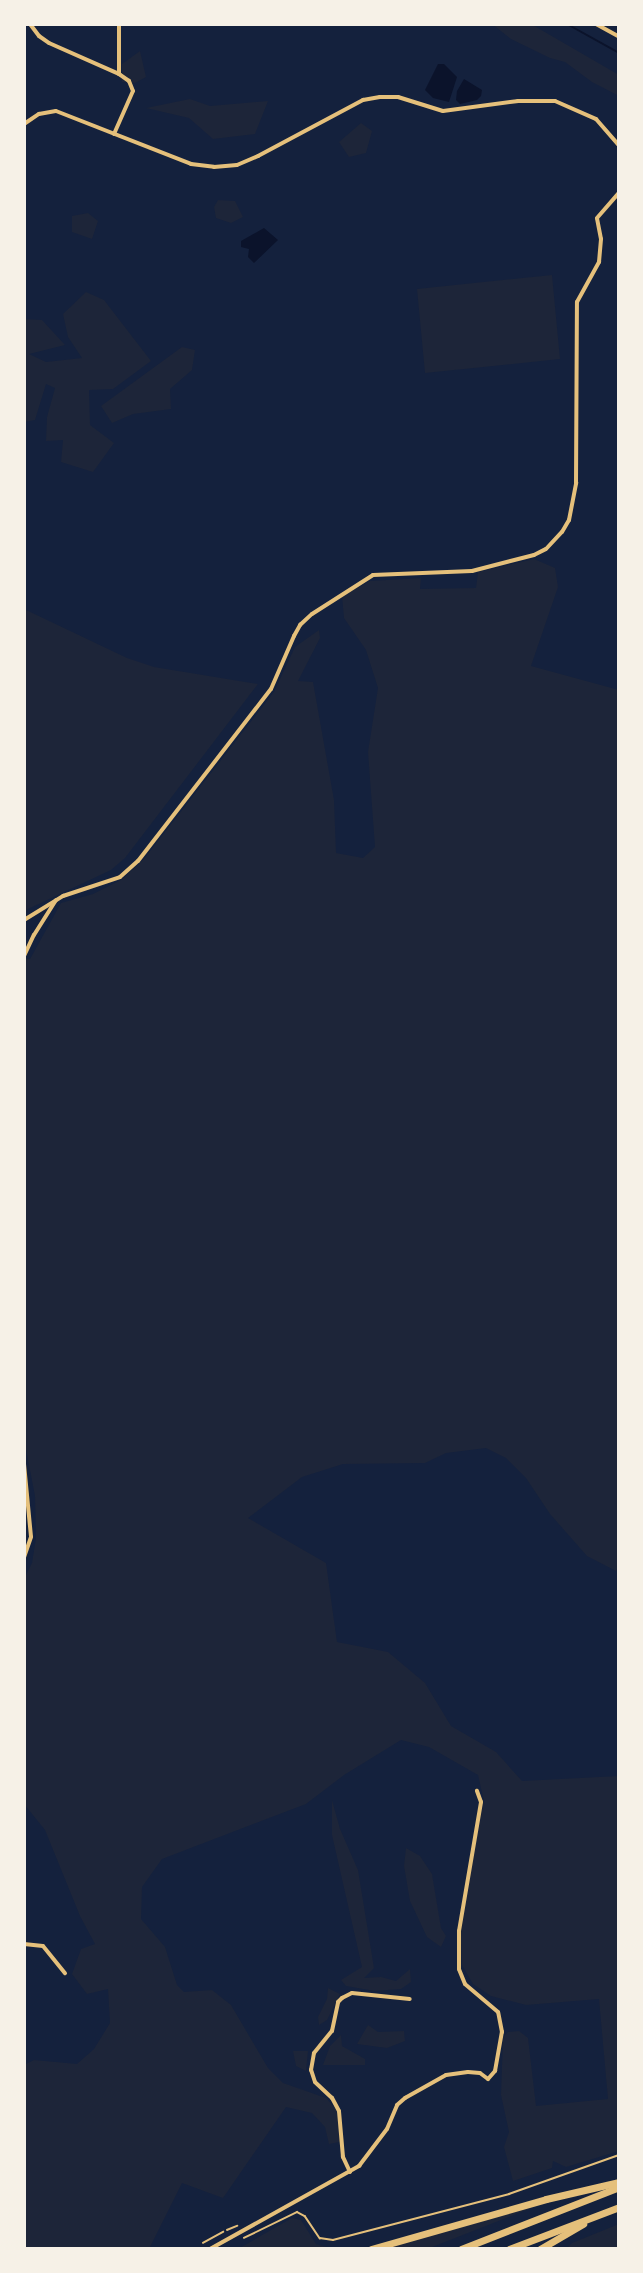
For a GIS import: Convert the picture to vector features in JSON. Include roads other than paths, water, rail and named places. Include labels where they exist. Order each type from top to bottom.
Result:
[{"type":"highway","points":[[371,2249],[546,2199],[619,2182]]},
{"type":"highway","points":[[461,2249],[619,2187]]},
{"type":"highway","points":[[509,2249],[619,2207]]},
{"type":"highway","points":[[540,2249],[600,2214]]},
{"type":"street","points":[[30,24],[39,36],[49,42],[119,74],[129,81],[134,91],[114,134]]},
{"type":"street","points":[[119,24],[119,74]]},
{"type":"street","points":[[596,24],[619,37]]},
{"type":"street","points":[[24,124],[39,114],[56,111],[191,164],[214,166],[237,165],[309,131],[363,100],[398,97],[443,111],[518,101],[555,101],[596,119],[619,145]]},
{"type":"street","points":[[24,920],[57,899],[114,880],[128,871],[271,689],[300,625],[312,615],[373,575],[472,571],[534,555],[546,549],[562,532],[569,520],[576,483],[577,302],[599,262],[601,239],[597,218],[619,193]]},
{"type":"street","points":[[24,956],[57,899]]},
{"type":"street","points":[[24,1464],[31,1537],[24,1557]]},
{"type":"street","points":[[210,2249],[350,2172],[364,2162],[378,2138],[387,2129],[395,2109],[405,2098],[446,2075],[480,2073],[488,2079],[495,2071],[500,2054],[502,2032],[498,2012],[465,1984],[459,1969],[459,1931],[481,1802],[477,1791]]},
{"type":"street","points":[[24,1944],[43,1946],[64,1973]]},
{"type":"street","points":[[350,2172],[343,2157],[339,2111],[332,2098],[315,2082],[311,2070],[314,2053],[332,2031],[338,2002],[342,1998],[352,1993],[410,1999]]},
{"type":"waterway","points":[[567,24],[619,53]]}]
